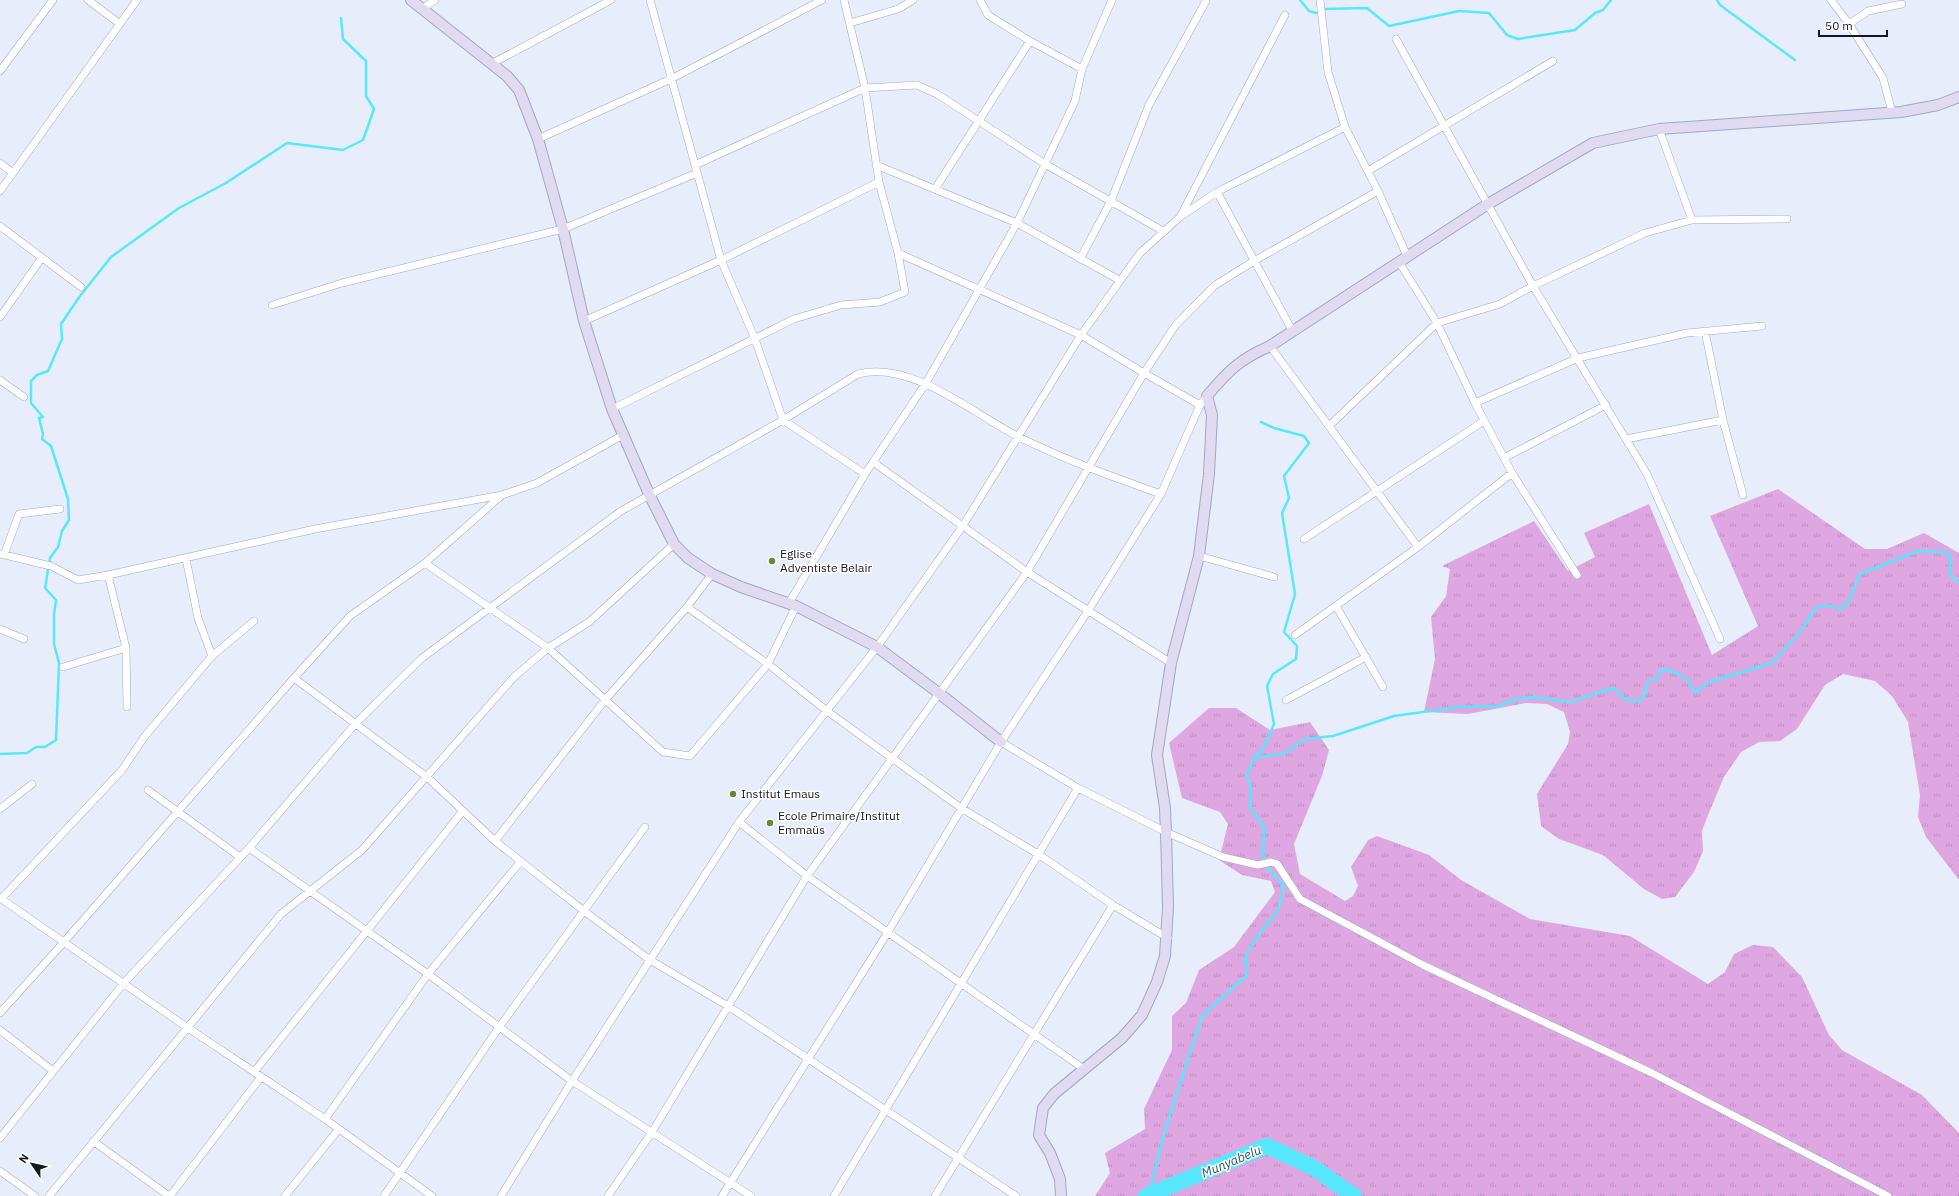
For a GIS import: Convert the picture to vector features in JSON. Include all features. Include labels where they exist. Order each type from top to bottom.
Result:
[{"type":"street","points":[[0,69],[53,0]]},
{"type":"street","points":[[88,0],[120,24]]},
{"type":"street","points":[[0,191],[137,0]]},
{"type":"street","points":[[411,0],[507,76],[519,90],[538,139],[563,229],[584,321],[612,409],[649,494],[674,544],[688,558],[712,574],[741,587],[793,605],[877,647],[1001,742],[1078,788],[1166,832],[1223,857],[1258,865],[1271,862],[1277,864],[1300,899],[1307,903],[1423,965],[1652,1073],[1888,1196]]},
{"type":"street","points":[[423,8],[435,0]]},
{"type":"street","points":[[491,64],[611,0]]},
{"type":"street","points":[[650,0],[673,78],[721,260],[755,339],[783,420],[865,474]]},
{"type":"street","points":[[538,139],[673,78],[822,0]]},
{"type":"street","points":[[612,409],[801,317],[841,305],[880,302],[905,292],[898,253],[879,182],[865,88],[844,0]]},
{"type":"street","points":[[850,23],[898,8],[913,0]]},
{"type":"street","points":[[980,0],[988,15],[1030,41],[1082,69]]},
{"type":"street","points":[[425,563],[548,648],[662,752],[690,756],[768,664],[793,605],[865,474],[926,383],[1018,223],[1075,101],[1082,69],[1112,0]]},
{"type":"street","points":[[1320,0],[1328,72],[1345,126],[1378,191],[1403,259],[1437,323],[1475,404],[1512,473],[1577,575]]},
{"type":"street","points":[[1831,0],[1849,24],[1883,78],[1892,112]]},
{"type":"street","points":[[1080,259],[1111,201],[1149,105],[1206,1]]},
{"type":"street","points":[[1849,24],[1868,11],[1902,4]]},
{"type":"street","points":[[1180,217],[1285,15]]},
{"type":"street","points":[[1396,39],[1533,286],[1647,474],[1720,639]]},
{"type":"street","points":[[935,189],[1030,41]]},
{"type":"street","points":[[1368,171],[1552,61]]},
{"type":"street","points":[[695,165],[865,88],[917,85],[937,94],[1045,164],[1163,231]]},
{"type":"street","points":[[722,1196],[806,1059],[888,932],[1001,742],[1088,611],[1161,494],[1200,405],[1227,373],[1249,355],[1270,346],[1294,332],[1488,204],[1593,142],[1659,129],[1892,112],[1938,105],[1959,97]]},
{"type":"street","points":[[501,1196],[572,1081],[739,822],[877,647],[962,527],[1081,335],[1119,280],[1140,253],[1180,217],[1217,192],[1345,126]]},
{"type":"street","points":[[1659,129],[1692,220]]},
{"type":"street","points":[[0,163],[13,173]]},
{"type":"street","points":[[876,165],[1018,223],[1119,280]]},
{"type":"street","points":[[272,305],[342,283],[563,229],[697,173]]},
{"type":"street","points":[[584,321],[721,260],[879,182]]},
{"type":"street","points":[[608,1196],[652,1132],[807,876],[1027,572],[1144,373],[1180,321],[1214,286],[1254,261],[1378,191]]},
{"type":"street","points":[[1217,192],[1294,332]]},
{"type":"street","points":[[1329,426],[1437,323],[1500,304],[1533,286],[1646,233],[1692,220],[1787,218]]},
{"type":"street","points":[[0,226],[81,287]]},
{"type":"street","points":[[898,253],[1081,335],[1200,405]]},
{"type":"street","points":[[0,317],[41,258]]},
{"type":"street","points":[[1475,404],[1578,358],[1687,333],[1762,326]]},
{"type":"street","points":[[1705,331],[1723,420],[1743,495]]},
{"type":"street","points":[[1270,346],[1418,547]]},
{"type":"street","points":[[0,1138],[123,984],[249,848],[356,723],[422,658],[489,607],[621,511],[783,420],[858,374],[868,371],[885,372],[926,383],[1017,436],[1089,468],[1161,494]]},
{"type":"street","points":[[0,380],[24,397]]},
{"type":"street","points":[[1061,1196],[1060,1179],[1050,1153],[1039,1135],[1043,1108],[1054,1094],[1122,1038],[1142,1015],[1163,963],[1168,938],[1165,808],[1157,755],[1171,663],[1199,556],[1208,474],[1212,415],[1207,396]]},
{"type":"street","points":[[1504,458],[1606,405]]},
{"type":"street","points":[[1626,439],[1723,420]]},
{"type":"street","points":[[1304,539],[1484,421]]},
{"type":"street","points":[[60,509],[19,514],[2,554],[48,566],[78,580],[108,575],[186,559],[315,529],[502,495],[537,483],[623,435]]},
{"type":"street","points":[[873,462],[1027,572],[1171,663]]},
{"type":"street","points":[[1295,635],[1418,547],[1512,473]]},
{"type":"street","points":[[0,1013],[350,616],[425,563],[502,495]]},
{"type":"street","points":[[48,1196],[281,914],[362,850],[514,677],[548,648],[588,622],[674,544]]},
{"type":"street","points":[[1199,556],[1274,577]]},
{"type":"street","points":[[186,559],[198,618],[212,656]]},
{"type":"street","points":[[494,841],[605,700],[687,607],[712,574]]},
{"type":"street","points":[[108,575],[126,648],[128,707]]},
{"type":"street","points":[[1336,606],[1383,687]]},
{"type":"street","points":[[687,607],[768,664],[892,759],[961,808],[1038,854],[1113,905],[1168,938]]},
{"type":"street","points":[[254,621],[212,656],[145,736],[122,770],[0,898],[123,984],[325,1120],[432,1196]]},
{"type":"street","points":[[0,628],[24,639]]},
{"type":"street","points":[[63,667],[126,648]]},
{"type":"street","points":[[1286,700],[1366,657]]},
{"type":"street","points":[[294,678],[427,777],[494,841],[650,960],[728,1006],[806,1059],[1016,1196]]},
{"type":"street","points":[[0,809],[32,784]]},
{"type":"street","points":[[834,1196],[1078,788]]},
{"type":"street","points":[[148,790],[240,857]]},
{"type":"street","points":[[254,1072],[462,812]]},
{"type":"street","points":[[739,822],[807,876],[1084,1069]]},
{"type":"street","points":[[384,1196],[500,1026],[645,827]]},
{"type":"street","points":[[249,848],[428,974],[500,1026],[572,1081],[751,1196]]},
{"type":"street","points":[[325,1120],[428,974],[521,861]]},
{"type":"street","points":[[935,1196],[1113,905]]},
{"type":"street","points":[[0,1030],[53,1071]]},
{"type":"street","points":[[93,1141],[170,1196],[261,1077]]},
{"type":"street","points":[[285,1196],[338,1130]]},
{"type":"street","points":[[0,1171],[35,1196]]},
{"type":"green space","points":[[1778,489],[1865,549],[1887,549],[1924,533],[1959,553],[1959,880],[1926,837],[1918,817],[1920,795],[1908,722],[1892,696],[1875,681],[1843,674],[1825,685],[1797,729],[1780,741],[1759,742],[1741,752],[1724,777],[1706,820],[1702,831],[1703,851],[1694,872],[1675,897],[1662,899],[1644,889],[1603,855],[1559,839],[1541,826],[1537,794],[1568,744],[1570,732],[1564,712],[1547,704],[1526,703],[1468,714],[1424,712],[1435,659],[1431,617],[1446,596],[1450,569],[1442,566],[1534,521],[1568,571],[1595,557],[1584,533],[1649,504],[1712,655],[1758,626],[1710,516]]},
{"type":"green space","points":[[1209,708],[1236,708],[1270,730],[1310,722],[1329,750],[1322,776],[1294,844],[1300,874],[1345,901],[1353,896],[1358,886],[1351,867],[1368,840],[1377,836],[1429,855],[1461,880],[1530,919],[1630,936],[1708,984],[1725,972],[1734,954],[1753,945],[1773,947],[1802,977],[1829,1035],[1842,1050],[1922,1095],[1959,1133],[1959,1196],[1095,1196],[1110,1173],[1105,1153],[1145,1129],[1144,1109],[1172,1050],[1172,1016],[1186,1003],[1199,970],[1234,947],[1275,892],[1271,881],[1242,875],[1219,860],[1228,824],[1220,812],[1182,798],[1169,743]]},
{"type":"waterway","points":[[1300,0],[1309,11],[1316,13]]},
{"type":"waterway","points":[[1324,9],[1367,8],[1389,26],[1459,11],[1489,13],[1507,35],[1518,39],[1575,30],[1595,13],[1603,10],[1611,0]]},
{"type":"waterway","points":[[1717,0],[1720,5],[1795,60]]},
{"type":"waterway","points":[[0,754],[27,753],[36,747],[45,747],[56,740],[59,663],[54,644],[54,614],[56,600],[45,588],[50,558],[58,547],[62,531],[69,520],[68,499],[51,446],[42,439],[43,434],[39,418],[43,417],[31,403],[31,381],[37,375],[48,371],[62,339],[61,324],[80,296],[111,257],[179,208],[226,183],[287,143],[343,150],[363,140],[374,109],[366,96],[366,61],[343,39],[341,18]]},
{"type":"waterway","points":[[1149,1193],[1165,1130],[1202,1016],[1247,975],[1245,957],[1254,941],[1278,910],[1284,886],[1266,866],[1263,854],[1264,827],[1250,808],[1250,783],[1246,776],[1254,758],[1264,747],[1274,724],[1267,686],[1273,674],[1296,659],[1297,646],[1284,632],[1295,594],[1282,513],[1289,498],[1284,476],[1309,443],[1304,436],[1274,428],[1261,422]]},
{"type":"waterway","points":[[1254,758],[1285,753],[1305,739],[1333,736],[1394,716],[1459,707],[1499,706],[1513,700],[1533,697],[1570,702],[1613,688],[1626,700],[1639,701],[1645,695],[1647,683],[1659,677],[1660,670],[1666,669],[1686,678],[1692,689],[1696,692],[1709,682],[1772,663],[1799,633],[1817,607],[1826,605],[1841,609],[1848,602],[1860,574],[1918,551],[1945,552],[1950,557],[1950,575],[1959,583]]},
{"type":"waterway","name":"Munyabelu","points":[[1146,1196],[1267,1146],[1314,1168],[1354,1196]]},
{"type":"place","name":"Eglise Adventiste Belair","points":[[772,561]]},
{"type":"place","name":"Institut Emaus","points":[[733,794]]},
{"type":"place","name":"Ecole Primaire/Institut Emmaüs","points":[[770,823]]}]
